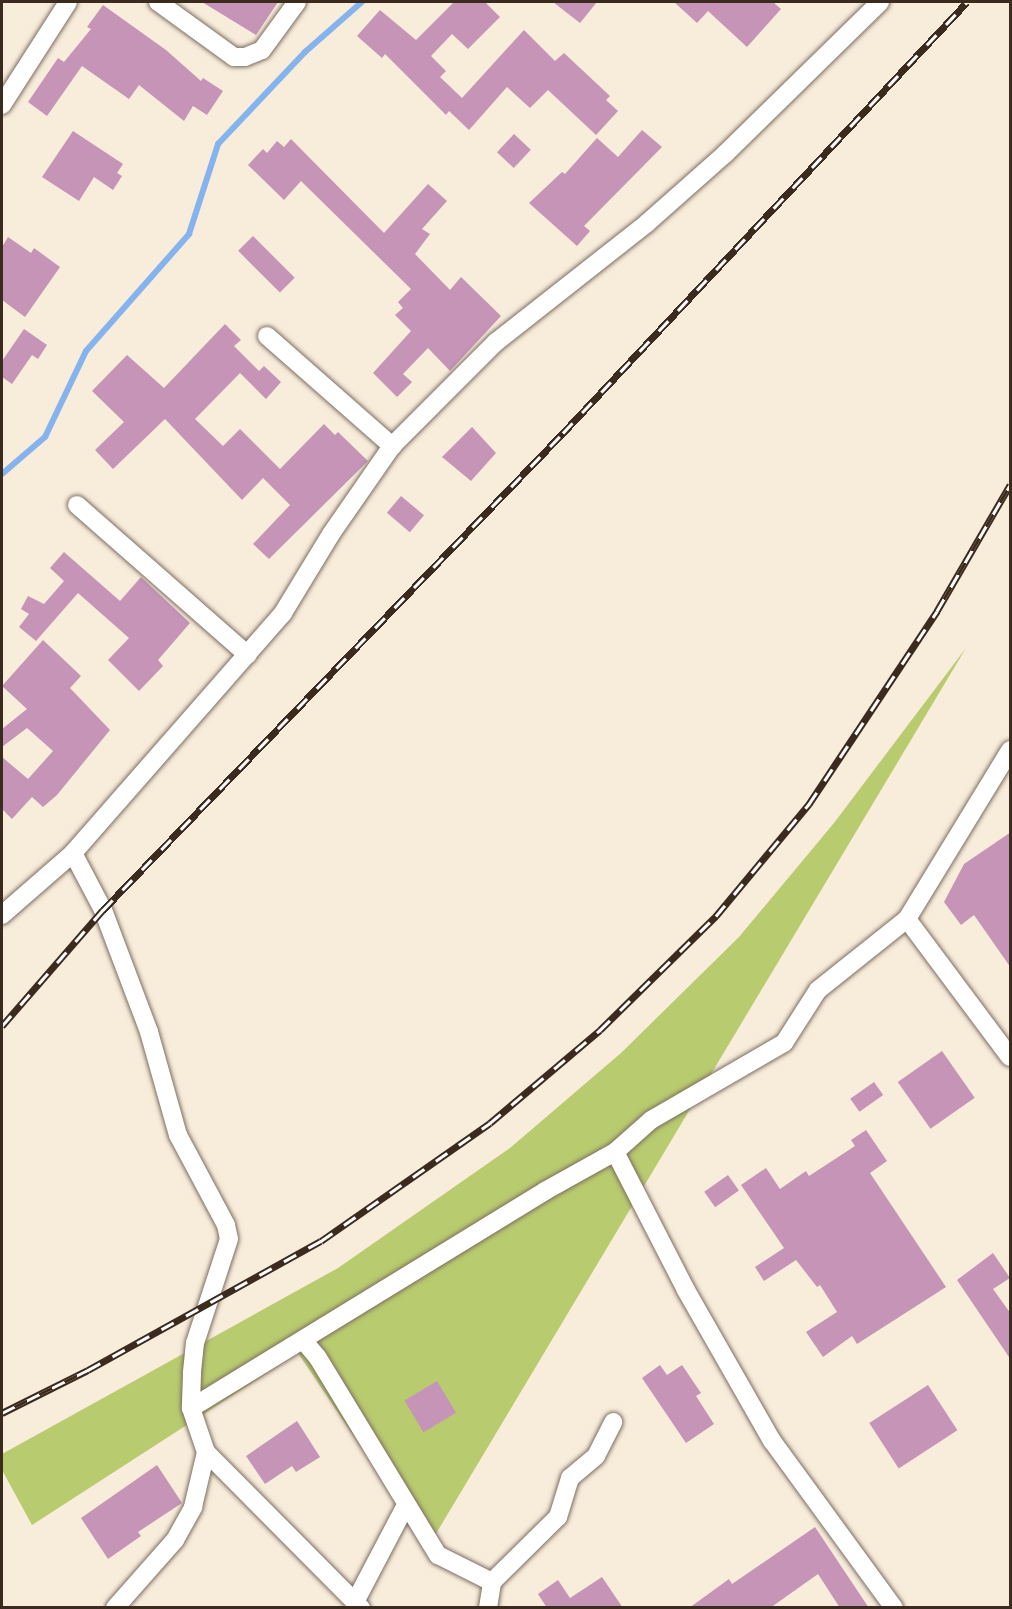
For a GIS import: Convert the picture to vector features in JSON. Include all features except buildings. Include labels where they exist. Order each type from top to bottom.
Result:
[{"type":"street","points":[[2,105],[68,2]]},
{"type":"street","points":[[158,2],[234,57],[245,57],[262,50],[297,2]]},
{"type":"street","points":[[2,915],[73,853],[283,614],[331,534],[392,446],[496,342],[647,222],[725,154],[880,2]]},
{"type":"street","points":[[267,336],[392,446]]},
{"type":"street","points":[[77,505],[248,655]]},
{"type":"street","points":[[191,1408],[544,1191],[615,1152],[651,1120],[784,1043],[818,990],[907,919],[1011,750]]},
{"type":"street","points":[[73,853],[103,910],[149,1032],[178,1135],[226,1225],[229,1239],[219,1278],[195,1343],[191,1408],[206,1452],[358,1605],[406,1505]]},
{"type":"street","points":[[907,919],[1011,1057]]},
{"type":"street","points":[[615,1152],[686,1290],[772,1441],[894,1608]]},
{"type":"street","points":[[303,1340],[349,1407],[438,1555],[492,1582]]},
{"type":"street","points":[[489,1607],[492,1582],[558,1516],[570,1478],[596,1456],[614,1422]]},
{"type":"street","points":[[115,1608],[175,1540],[193,1507],[206,1452]]},
{"type":"green space","points":[[966,648],[428,1547],[298,1353],[32,1525],[2,1470],[2,1454],[338,1268],[510,1148],[621,1053],[739,937],[834,823]]},
{"type":"waterway","points":[[2,474],[45,437],[86,351],[189,234],[218,144],[305,52],[362,2]]},
{"type":"railway","points":[[2,1026],[103,910],[563,433],[967,2]]},
{"type":"railway","points":[[2,1413],[88,1370],[321,1241],[490,1123],[600,1030],[716,916],[809,804],[937,611],[1010,485]]}]
